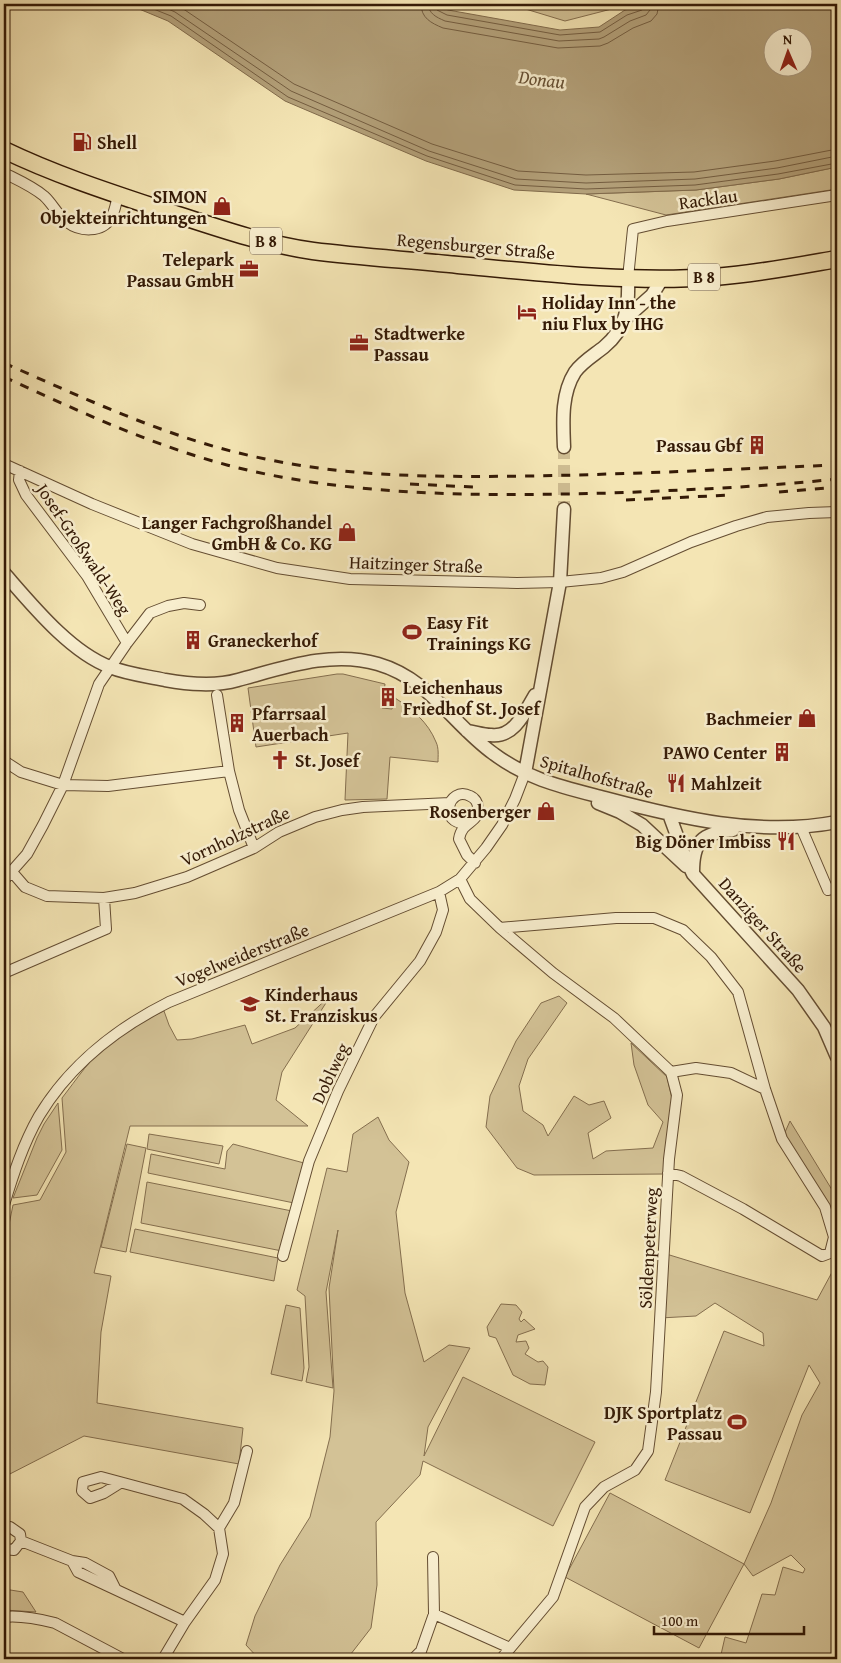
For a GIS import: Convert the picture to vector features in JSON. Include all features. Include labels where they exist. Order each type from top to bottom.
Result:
[{"type":"main road","name":"Regensburger Straße","points":[[4,150],[76,181],[118,196],[232,233],[312,251],[532,272],[628,278],[715,277],[837,259]]},
{"type":"street","points":[[4,173],[35,189],[46,198],[67,223],[79,229],[92,230],[105,226],[112,217],[118,196]]},
{"type":"street","name":"Racklau","points":[[628,278],[634,229],[837,195]]},
{"type":"street","points":[[625,319],[628,278]]},
{"type":"street","points":[[564,447],[563,416],[568,386],[576,371],[618,332],[625,319],[652,295],[662,278]]},
{"type":"street","name":"Haitzinger Straße","points":[[4,464],[92,504],[192,544],[277,568],[350,579],[560,582],[601,578],[623,572],[713,533],[768,518],[809,512],[837,512]]},
{"type":"street","name":"Josef-Großwald-Weg","points":[[20,471],[19,480],[26,495],[87,576],[127,644]]},
{"type":"street","points":[[525,773],[560,582],[564,509]]},
{"type":"street","name":"Spitalhofstraße","points":[[4,573],[56,629],[81,650],[111,668],[182,683],[215,684],[321,660],[359,660],[378,664],[398,672],[420,685],[434,696],[493,754],[525,773],[556,786],[670,814],[721,824],[761,828],[801,827],[837,822]]},
{"type":"street","name":"Josef-Großwald-Weg","points":[[111,668],[150,613],[168,606],[184,603],[200,605]]},
{"type":"street","points":[[4,880],[26,854],[63,785],[99,684],[111,668]]},
{"type":"street","points":[[468,731],[493,736],[513,728],[520,721],[539,689]]},
{"type":"street","points":[[217,695],[229,770],[239,810],[254,848]]},
{"type":"street","points":[[4,761],[20,772],[63,785],[108,786],[229,770]]},
{"type":"street","name":"Vogelweiderstraße","points":[[4,1205],[18,1162],[42,1112],[72,1072],[101,1045],[145,1014],[169,1002],[439,892],[460,879],[475,863],[502,826],[525,773]]},
{"type":"street","points":[[556,786],[620,812],[642,825],[693,873]]},
{"type":"street","name":"Vornholzstraße","points":[[12,872],[25,887],[47,896],[104,898],[187,878],[254,848],[279,832],[315,817],[364,807],[450,803],[454,797],[462,794],[474,798],[478,804],[479,810],[477,815],[462,828],[459,839],[467,855],[475,863]]},
{"type":"street","points":[[450,803],[448,810],[450,816],[461,824],[468,823]]},
{"type":"street","name":"Danziger Straße","points":[[670,814],[684,856],[693,873],[798,990],[824,1027],[837,1057]]},
{"type":"street","points":[[801,827],[828,890],[837,886]]},
{"type":"street","points":[[693,873],[693,855],[696,846],[702,839],[722,831],[761,828]]},
{"type":"street","points":[[460,879],[470,899],[500,928],[553,972],[614,1018],[671,1072],[696,1068],[731,1073],[765,1089]]},
{"type":"street","name":"Doblweg","points":[[283,1256],[309,1160],[338,1091],[374,1018],[420,961],[436,932],[443,910],[439,892]]},
{"type":"street","points":[[4,973],[106,929],[104,898]]},
{"type":"street","points":[[500,928],[626,918],[654,918],[683,930],[711,957],[738,992],[765,1089],[782,1139],[826,1207],[834,1237],[830,1254],[822,1256],[735,1205],[681,1176],[668,1173]]},
{"type":"street","name":"Söldenpeterweg","points":[[502,1659],[553,1597],[585,1507],[604,1487],[635,1470],[648,1451],[656,1392],[668,1173],[677,1095],[671,1072]]},
{"type":"street","points":[[218,1528],[234,1503],[247,1451]]},
{"type":"street","points":[[120,1483],[183,1499],[204,1514],[218,1528],[223,1554],[215,1580],[185,1622],[163,1659]]},
{"type":"street","points":[[4,1528],[10,1527],[20,1534],[22,1541]]},
{"type":"street","points":[[22,1541],[72,1561],[78,1572],[185,1622]]},
{"type":"street","points":[[4,1549],[14,1550],[22,1541]]},
{"type":"street","points":[[413,1659],[421,1650],[434,1614],[433,1556]]},
{"type":"street","points":[[434,1614],[510,1648]]},
{"type":"street","points":[[4,1617],[14,1616],[44,1620],[123,1659]]},
{"type":"shaded area","points":[[509,4],[631,4],[565,21]]},
{"type":"shaded area","points":[[837,167],[837,189],[666,215],[586,194],[696,190],[779,179]]},
{"type":"shaded area","points":[[337,674],[385,684],[382,708],[392,709],[395,698],[424,722],[437,744],[438,762],[390,757],[387,799],[345,800],[348,733],[256,747],[248,688]]},
{"type":"shaded area","points":[[331,995],[282,1072],[276,1100],[308,1126],[130,1126],[94,1273],[111,1276],[101,1332],[97,1403],[243,1428],[239,1464],[84,1436],[4,1477],[4,1249],[13,1205],[40,1200],[66,1152],[62,1098],[91,1061],[110,1042],[136,1025],[164,1011],[177,1040],[192,1039],[245,1025],[252,1044],[295,1028]]},
{"type":"shaded area","points":[[559,996],[567,1003],[528,1059],[519,1086],[523,1111],[543,1125],[548,1136],[574,1096],[589,1105],[604,1101],[611,1118],[588,1133],[593,1159],[606,1151],[653,1148],[663,1122],[648,1105],[634,1065],[631,1043],[667,1077],[672,1099],[665,1174],[534,1175],[517,1168],[486,1127],[490,1096],[516,1041],[541,1003]]},
{"type":"shaded area","points":[[58,1103],[62,1150],[37,1195],[13,1198],[37,1138]]},
{"type":"shaded area","points":[[378,1117],[389,1140],[409,1162],[396,1212],[405,1293],[424,1362],[449,1345],[470,1348],[428,1427],[424,1456],[463,1377],[595,1442],[553,1526],[423,1461],[420,1475],[376,1522],[377,1585],[371,1628],[347,1659],[259,1659],[246,1645],[255,1616],[280,1565],[310,1517],[330,1437],[334,1391],[329,1288],[338,1230],[326,1292],[333,1388],[306,1382],[309,1367],[305,1296],[297,1290],[327,1168],[347,1172],[353,1134]]},
{"type":"shaded area","points":[[790,1121],[837,1198],[837,1261],[834,1237],[825,1207],[782,1139]]},
{"type":"shaded area","points":[[149,1134],[223,1146],[219,1164],[147,1149]]},
{"type":"shaded area","points":[[127,1144],[146,1148],[126,1252],[101,1247]]},
{"type":"shaded area","points":[[233,1144],[304,1163],[294,1203],[148,1173],[151,1154],[225,1169],[227,1151]]},
{"type":"shaded area","points":[[147,1182],[292,1211],[282,1251],[141,1223]]},
{"type":"shaded area","points":[[135,1229],[278,1258],[274,1281],[130,1252]]},
{"type":"shaded area","points":[[663,1253],[817,1300],[837,1263],[837,1659],[720,1659],[725,1637],[746,1643],[762,1594],[775,1595],[783,1567],[803,1573],[805,1569],[791,1555],[753,1576],[744,1564],[771,1503],[802,1415],[820,1383],[809,1365],[750,1513],[665,1480],[724,1331],[764,1346],[763,1333],[715,1303],[696,1316],[660,1318]]},
{"type":"shaded area","points":[[501,1304],[516,1305],[522,1312],[519,1319],[521,1322],[524,1319],[535,1329],[518,1335],[516,1342],[526,1341],[529,1348],[525,1354],[538,1362],[543,1361],[548,1367],[545,1385],[530,1384],[513,1375],[496,1338],[489,1336],[487,1327]]},
{"type":"shaded area","points":[[286,1305],[300,1308],[304,1368],[302,1381],[271,1374]]},
{"type":"shaded area","points":[[610,1493],[744,1564],[699,1648],[565,1577]]},
{"type":"shaded area","points":[[4,1589],[23,1592],[36,1612],[4,1610]]},
{"type":"water","name":"Donau","points":[[127,4],[435,4],[448,10],[560,30],[599,27],[625,10],[647,4],[837,4],[837,167],[779,179],[696,190],[586,194],[514,190],[426,161],[285,101],[168,21]]},
{"type":"tunnel","points":[[564,447],[564,509]]},
{"type":"railway","points":[[4,363],[128,416],[191,439],[256,457],[326,469],[394,475],[533,476],[837,465]]},
{"type":"railway","points":[[4,377],[127,431],[191,454],[256,472],[344,486],[433,493],[567,494],[724,488],[837,479]]},
{"type":"railway","points":[[410,484],[473,487]]},
{"type":"railway","points":[[779,492],[837,487]]},
{"type":"railway","points":[[626,500],[731,495]]},
{"type":"place","name":"Shell","points":[[82,142]]},
{"type":"place","name":"SIMON Objekteinrichtungen","points":[[222,206]]},
{"type":"place","name":"Telepark Passau GmbH","points":[[249,269]]},
{"type":"place","name":"Holiday Inn - the niu Flux by IHG","points":[[527,312]]},
{"type":"place","name":"Stadtwerke Passau","points":[[359,343]]},
{"type":"place","name":"Passau Gbf","points":[[757,445]]},
{"type":"place","name":"Langer Fachgroßhandel GmbH & Co. KG","points":[[347,532]]},
{"type":"place","name":"Easy Fit Trainings KG","points":[[412,632]]},
{"type":"place","name":"Graneckerhof","points":[[193,640]]},
{"type":"place","name":"Leichenhaus Friedhof St. Josef","points":[[388,697]]},
{"type":"place","name":"Bachmeier","points":[[807,718]]},
{"type":"place","name":"Pfarrsaal Auerbach","points":[[237,723]]},
{"type":"place","name":"PAWO Center","points":[[782,752]]},
{"type":"place","name":"St. Josef","points":[[280,760]]},
{"type":"place","name":"Mahlzeit","points":[[676,783]]},
{"type":"place","name":"Rosenberger","points":[[546,811]]},
{"type":"place","name":"Big Döner Imbiss","points":[[786,841]]},
{"type":"place","name":"Kinderhaus St. Franziskus","points":[[250,1004]]},
{"type":"place","name":"DJK Sportplatz Passau","points":[[737,1422]]}]
